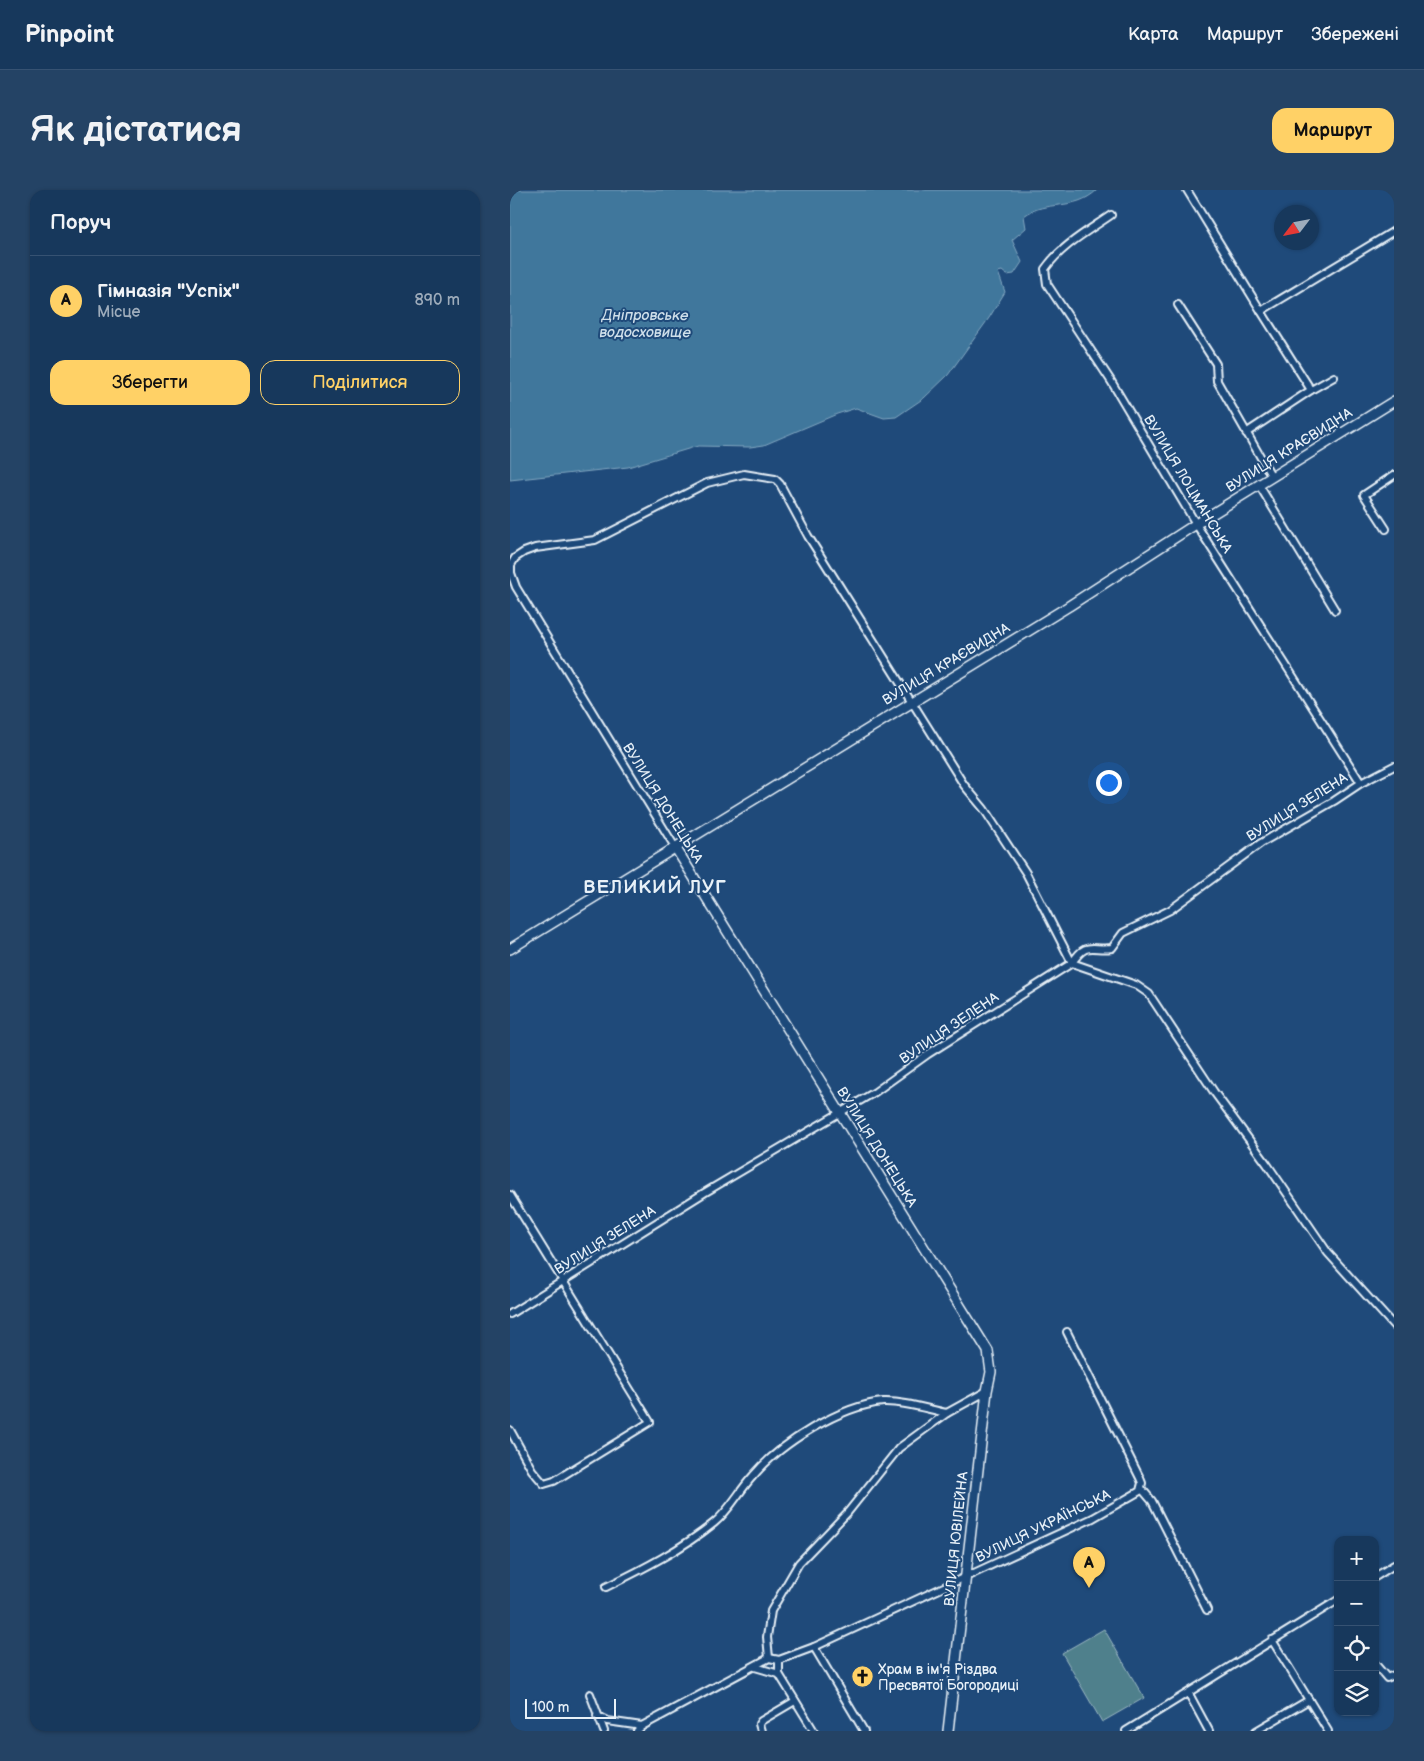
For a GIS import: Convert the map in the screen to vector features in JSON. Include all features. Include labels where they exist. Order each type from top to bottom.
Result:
[{"type":"street","points":[[1188,190],[1310,390]]},
{"type":"street","name":"ВУЛИЦЯ ЛОЦМАНСЬКА","points":[[1111,215],[1056,256],[1045,269],[1047,284],[1111,381],[1196,524],[1361,783]]},
{"type":"street","points":[[1261,311],[1394,231]]},
{"type":"street","points":[[1178,305],[1216,364],[1216,381],[1272,477]]},
{"type":"street","points":[[1246,433],[1310,390],[1334,377]]},
{"type":"street","name":"ВУЛИЦЯ КРАЄВИДНА","points":[[510,949],[1068,606],[1394,401]]},
{"type":"street","name":"ВУЛИЦЯ ДОНЕЦЬКА","points":[[913,700],[808,536],[780,484],[769,476],[744,474],[707,483],[595,540],[535,548],[515,558],[511,565],[511,573],[516,587],[988,1351]]},
{"type":"street","points":[[1386,529],[1364,495],[1394,475]]},
{"type":"street","points":[[1259,485],[1335,610]]},
{"type":"street","points":[[913,700],[968,792],[984,809],[1026,873],[1072,963],[1136,985],[1150,994],[1214,1092],[1328,1252],[1394,1326]]},
{"type":"street","name":"ВУЛИЦЯ ЗЕЛЕНА","points":[[510,1314],[839,1112],[875,1092],[928,1054],[1072,963],[1078,954],[1089,947],[1112,948],[1123,933],[1170,910],[1261,843],[1334,801],[1361,783],[1394,766]]},
{"type":"street","points":[[510,1196],[650,1422],[554,1481],[544,1484],[532,1470],[510,1430]]},
{"type":"street","points":[[1067,1332],[1140,1478],[1141,1488],[1152,1501],[1206,1610]]},
{"type":"street","name":"ВУЛИЦЯ ЮВІЛЕЙНА","points":[[948,1731],[987,1391],[991,1372],[988,1351]]},
{"type":"street","points":[[770,1658],[767,1637],[771,1611],[799,1563],[848,1512],[899,1448],[947,1412],[987,1391]]},
{"type":"street","points":[[606,1586],[666,1555],[714,1523],[725,1512],[752,1476],[771,1457],[812,1430],[851,1408],[888,1402],[947,1412]]},
{"type":"street","name":"ВУЛИЦЯ УКРАЇНСЬКА","points":[[779,1660],[814,1647],[1093,1518],[1138,1492],[1141,1488]]},
{"type":"street","points":[[1379,1574],[1394,1565]]},
{"type":"street","points":[[1126,1731],[1334,1604]]},
{"type":"street","points":[[1272,1640],[1328,1731]]},
{"type":"street","points":[[814,1647],[864,1731]]},
{"type":"street","points":[[597,1716],[639,1728],[770,1658],[779,1660],[779,1674],[814,1731]]},
{"type":"street","points":[[756,1667],[779,1674]]},
{"type":"street","points":[[1379,1670],[1384,1677],[1387,1678],[1394,1675]]},
{"type":"street","points":[[590,1694],[604,1731],[616,1722]]},
{"type":"street","points":[[1189,1694],[1208,1731]]},
{"type":"street","points":[[1256,1731],[1309,1700]]},
{"type":"street","points":[[761,1731],[759,1724],[761,1721],[795,1701]]},
{"type":"green space","points":[[1104,1629],[1144,1698],[1102,1722],[1062,1653]]},
{"type":"water","name":"Дніпровське водосховище","points":[[510,190],[1097,190],[1079,201],[1041,208],[1024,216],[1026,228],[1012,240],[1022,262],[1014,274],[1007,275],[1002,271],[998,272],[1005,292],[989,318],[948,375],[924,398],[896,417],[884,418],[856,408],[837,414],[764,445],[750,447],[698,446],[628,467],[510,480]]},
{"type":"place","name":"Гімназія \"Успіх\"","points":[[1089,1588]]},
{"type":"place","name":"Храм в ім'я Різдва Пресвятої Богородиці","points":[[862,1677]]},
{"type":"district","name":"ВЕЛИКИЙ ЛУГ","points":[[655,887]]}]
